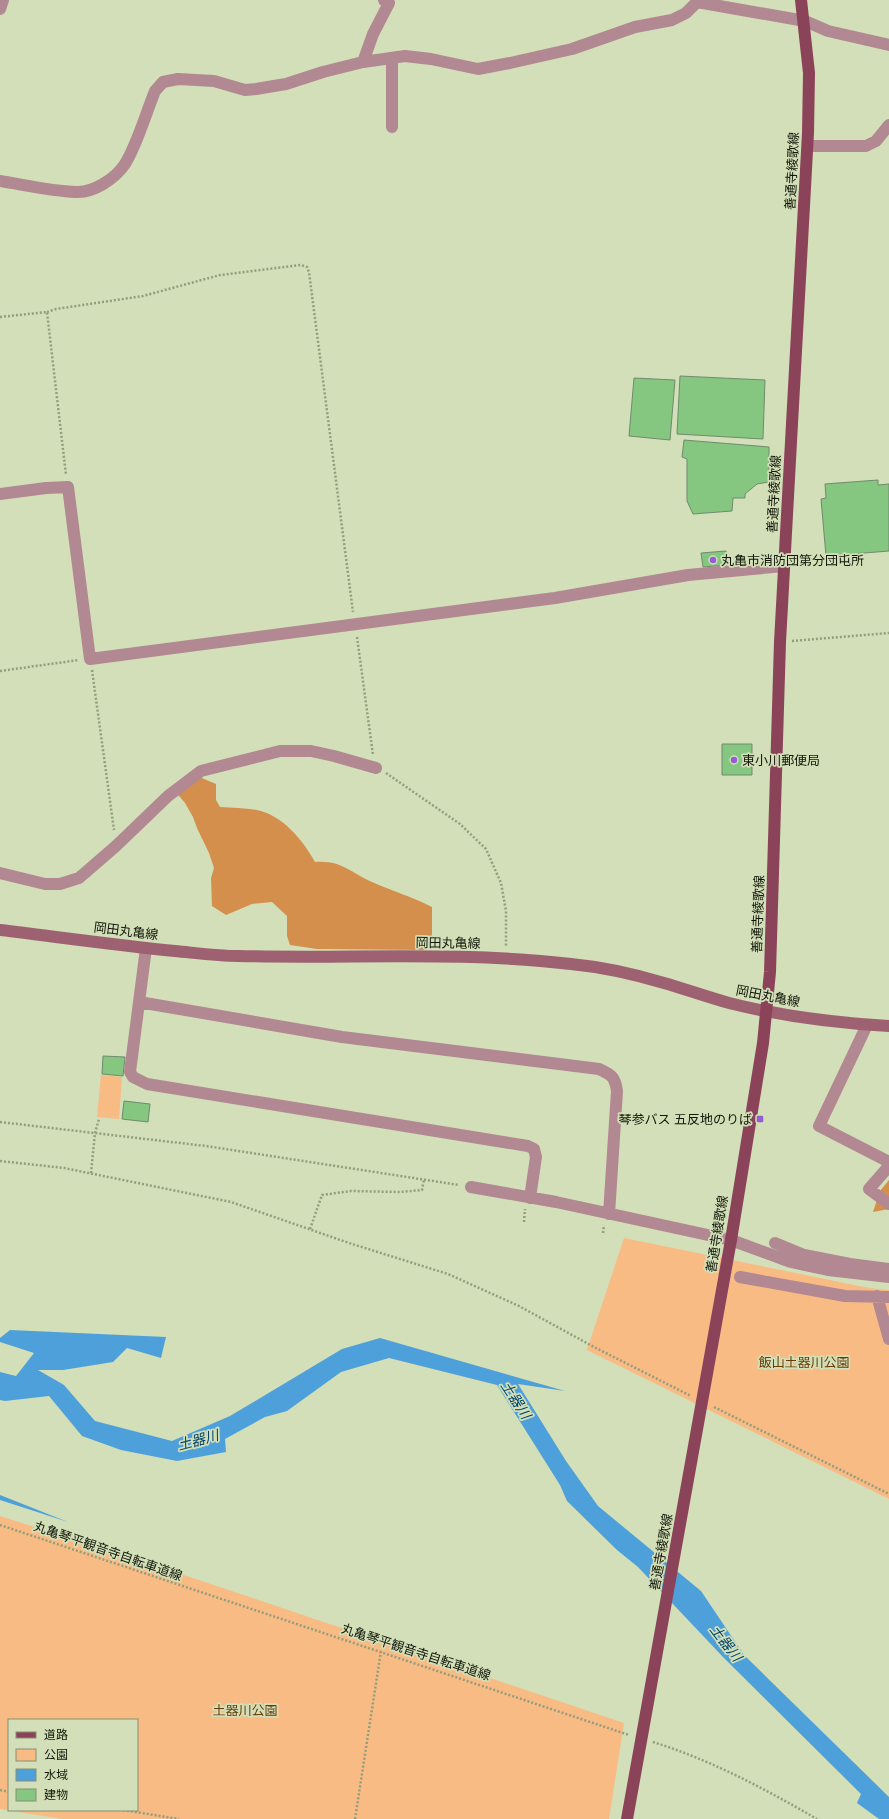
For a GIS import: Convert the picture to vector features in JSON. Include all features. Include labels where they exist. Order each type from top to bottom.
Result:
[{"type":"main road","name":"善通寺綾歌線","points":[[627,1819],[731,1240],[762,1043],[770,972],[780,642],[808,146],[809,73],[805,21],[801,0]]},
{"type":"main road","name":"岡田丸亀線","points":[[0,930],[146,948],[234,956],[312,958],[424,956],[504,959],[571,964],[610,970],[661,982],[727,1002],[765,1011],[867,1025],[889,1026]]},
{"type":"street","points":[[0,9],[3,0]]},
{"type":"street","points":[[363,62],[373,34],[388,1]]},
{"type":"street","points":[[0,181],[77,192],[92,189],[104,183],[116,174],[125,164],[155,91],[162,82],[178,79],[214,81],[245,90],[256,89],[286,84],[323,72],[363,62],[405,56],[431,59],[478,69],[572,49],[635,27],[672,20],[686,13],[697,2],[805,21],[828,31],[889,46]]},
{"type":"street","points":[[392,58],[392,127]]},
{"type":"street","points":[[808,146],[866,146],[876,141],[889,126]]},
{"type":"street","points":[[0,494],[46,488],[68,487],[90,659],[554,598],[681,576],[784,566]]},
{"type":"street","points":[[0,873],[45,884],[60,884],[79,878],[116,846],[168,796],[202,771],[280,751],[311,751],[376,768]]},
{"type":"street","points":[[146,948],[130,1072],[133,1077],[147,1084],[528,1146],[534,1149],[536,1157],[530,1198]]},
{"type":"street","points":[[140,1002],[342,1036],[599,1069],[609,1073],[615,1080],[617,1091],[609,1214]]},
{"type":"street","points":[[867,1025],[819,1126],[889,1162]]},
{"type":"street","points":[[889,1166],[869,1189],[889,1204]]},
{"type":"street","points":[[471,1187],[731,1240],[791,1262],[828,1270],[889,1277]]},
{"type":"street","points":[[775,1243],[804,1255],[850,1264],[889,1269]]},
{"type":"street","points":[[740,1277],[845,1296],[883,1296],[889,1338]]},
{"type":"path","points":[[0,317],[47,312],[56,309],[143,296],[220,275],[301,266],[307,267],[309,272],[351,602],[356,624],[376,768],[390,775],[460,824],[486,849],[501,883],[506,911],[504,959]]},
{"type":"path","points":[[47,312],[68,487]]},
{"type":"path","points":[[780,642],[889,633]]},
{"type":"path","points":[[0,671],[90,659],[116,846]]},
{"type":"path","points":[[91,1173],[95,1133],[100,1119]]},
{"type":"path","points":[[0,1122],[206,1146],[471,1187]]},
{"type":"path","points":[[0,1161],[64,1168],[231,1202],[448,1274],[519,1306],[594,1347],[692,1397]]},
{"type":"path","points":[[310,1229],[322,1195],[351,1191],[400,1192],[422,1190],[424,1180]]},
{"type":"path","points":[[713,1406],[889,1494]]},
{"type":"path","name":"丸亀琴平観音寺自転車道線","points":[[0,1525],[637,1737]]},
{"type":"path","points":[[355,1819],[381,1651]]},
{"type":"path","points":[[652,1742],[675,1749],[759,1787],[817,1819]]},
{"type":"path","points":[[129,1811],[179,1819]]},
{"type":"green space","points":[[101,1075],[122,1077],[119,1119],[97,1117]]},
{"type":"green space","name":"飯山土器川公園","points":[[624,1238],[869,1288],[889,1290],[889,1499],[587,1350]]},
{"type":"green space","name":"土器川公園","points":[[0,1516],[151,1564],[624,1723],[609,1819],[62,1819],[12,1811],[138,1811],[138,1719],[8,1719],[8,1810],[0,1809]]},
{"type":"shaded area","points":[[197,776],[216,784],[216,800],[220,807],[257,810],[275,817],[298,837],[315,862],[339,865],[372,882],[432,907],[432,938],[426,950],[317,949],[290,945],[287,936],[287,916],[272,902],[252,904],[226,915],[212,906],[211,878],[214,868],[193,817],[185,803],[175,791]]},
{"type":"shaded area","points":[[889,1180],[889,1209],[873,1212],[880,1191]]},
{"type":"water","name":"土器川","points":[[10,1330],[166,1337],[161,1358],[127,1348],[113,1362],[63,1370],[38,1370],[64,1385],[95,1421],[172,1441],[230,1416],[342,1349],[380,1338],[565,1391],[518,1384],[566,1461],[598,1506],[701,1591],[744,1655],[889,1797],[889,1819],[879,1819],[857,1803],[861,1794],[723,1657],[638,1567],[617,1550],[567,1501],[560,1485],[497,1385],[389,1358],[341,1372],[287,1411],[265,1417],[225,1439],[226,1452],[177,1461],[121,1450],[82,1436],[49,1396],[5,1401],[0,1400],[0,1372],[16,1376],[34,1353],[0,1342],[0,1338]]},
{"type":"water","points":[[0,1495],[68,1522],[0,1500]]},
{"type":"building","points":[[680,376],[765,380],[763,439],[677,434]]},
{"type":"building","points":[[634,378],[675,380],[670,440],[629,436]]},
{"type":"building","points":[[684,440],[769,447],[769,482],[757,484],[745,494],[745,498],[733,498],[732,511],[693,514],[687,501],[687,459],[682,457]]},
{"type":"building","points":[[878,480],[878,485],[889,484],[889,551],[826,556],[821,499],[826,498],[825,484]]},
{"type":"building","points":[[726,551],[727,565],[703,567],[701,553]]},
{"type":"building","points":[[722,744],[752,744],[752,775],[722,775]]},
{"type":"building","points":[[103,1056],[125,1057],[123,1076],[102,1074]]},
{"type":"building","points":[[124,1101],[150,1104],[148,1122],[122,1119]]},
{"type":"place","name":"丸亀市消防団第分団屯所","points":[[713,560]]},
{"type":"place","name":"東小川郵便局","points":[[734,760]]},
{"type":"place","name":"琴参バス 五反地のりば","points":[[760,1119]]}]
